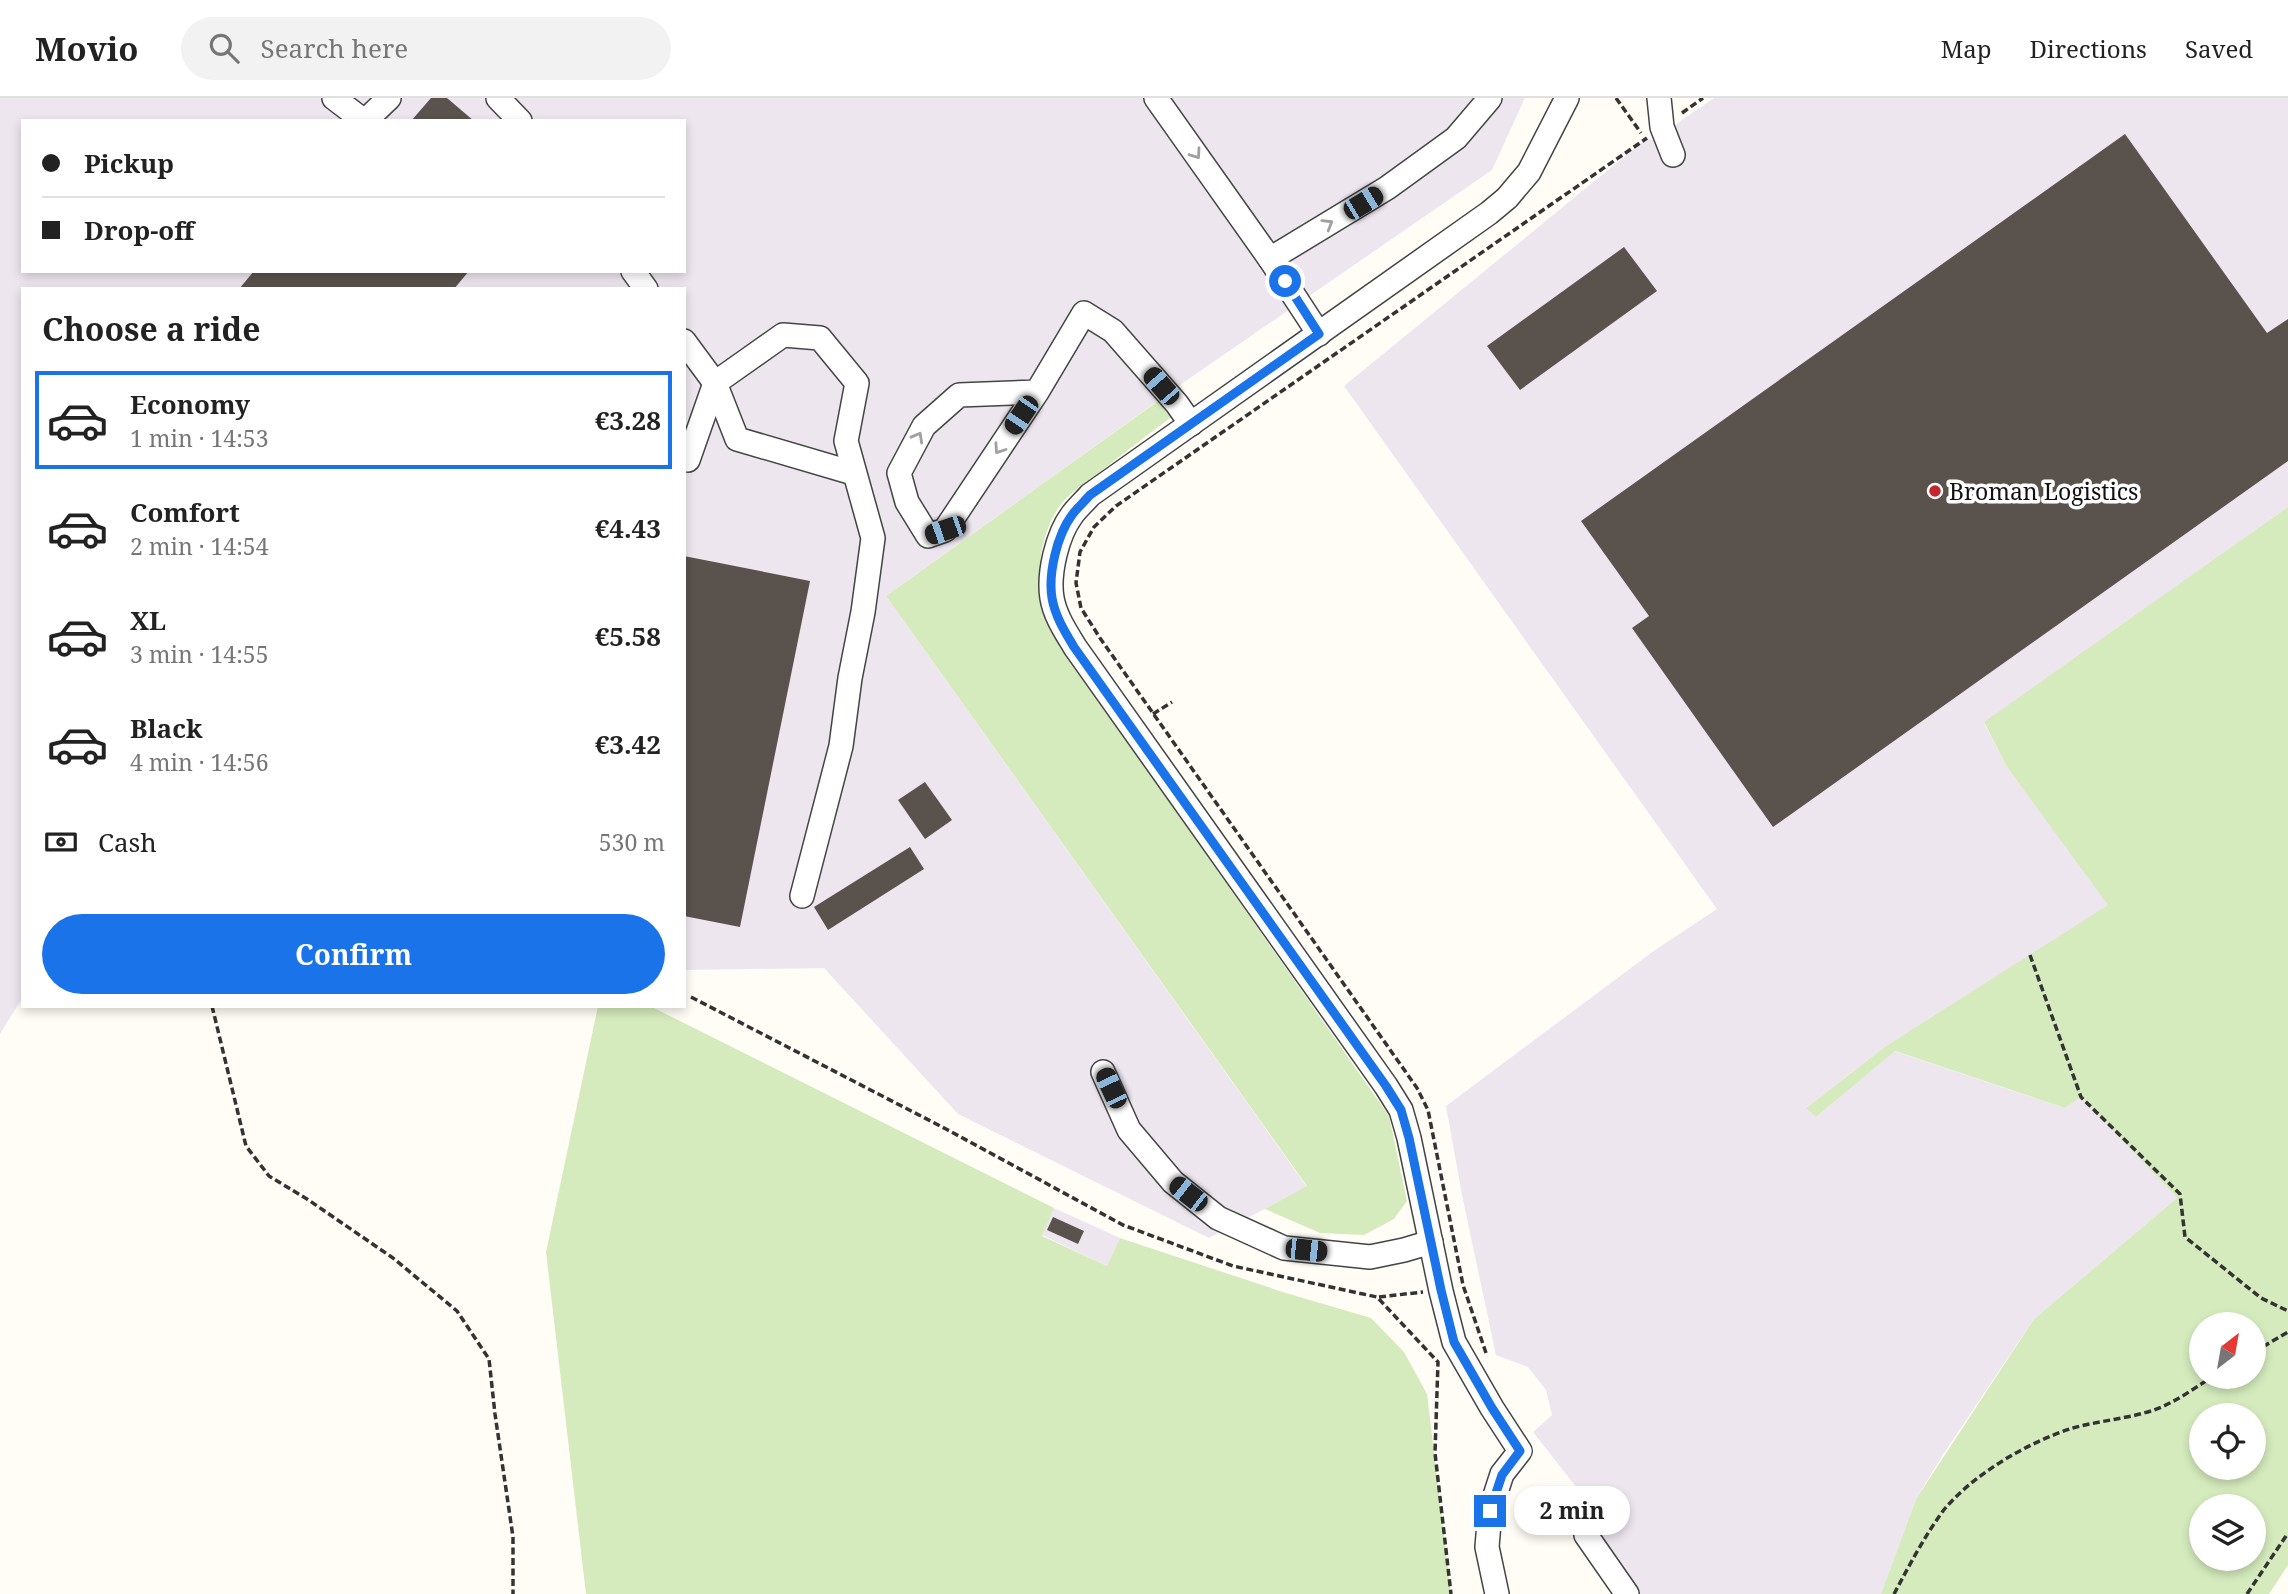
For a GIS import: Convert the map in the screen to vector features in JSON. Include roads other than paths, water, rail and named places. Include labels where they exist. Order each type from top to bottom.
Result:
[{"type":"street","points":[[334,98],[362,119]]},
{"type":"street","points":[[367,119],[389,98]]},
{"type":"street","points":[[498,98],[518,119]]},
{"type":"street","points":[[1156,98],[1270,259],[1319,334]]},
{"type":"street","points":[[1270,259],[1387,188],[1436,153],[1456,138],[1490,98]]},
{"type":"street","points":[[1497,1594],[1487,1547],[1490,1511],[1502,1475],[1520,1451],[1454,1342],[1401,1110],[1074,647],[1060,622],[1052,598],[1051,569],[1070,517],[1099,489],[1507,198],[1534,164],[1567,98]]},
{"type":"street","points":[[1659,98],[1662,127],[1674,155]]},
{"type":"street","points":[[1037,392],[959,395],[924,426],[899,472],[907,502],[928,536],[945,530],[1037,392],[1084,313],[1113,331],[1192,424]]},
{"type":"street","points":[[686,459],[715,383],[783,335],[820,338],[857,383],[846,441],[873,538],[863,612],[849,678],[841,746],[802,896]]},
{"type":"street","points":[[686,344],[715,383],[737,439],[853,472]]},
{"type":"street","points":[[1103,1072],[1129,1130],[1173,1182],[1219,1218],[1284,1248],[1370,1257],[1431,1242]]},
{"type":"street","points":[[1586,1535],[1627,1594]]},
{"type":"place","name":"Broman Logistics","points":[[1935,491]]}]
